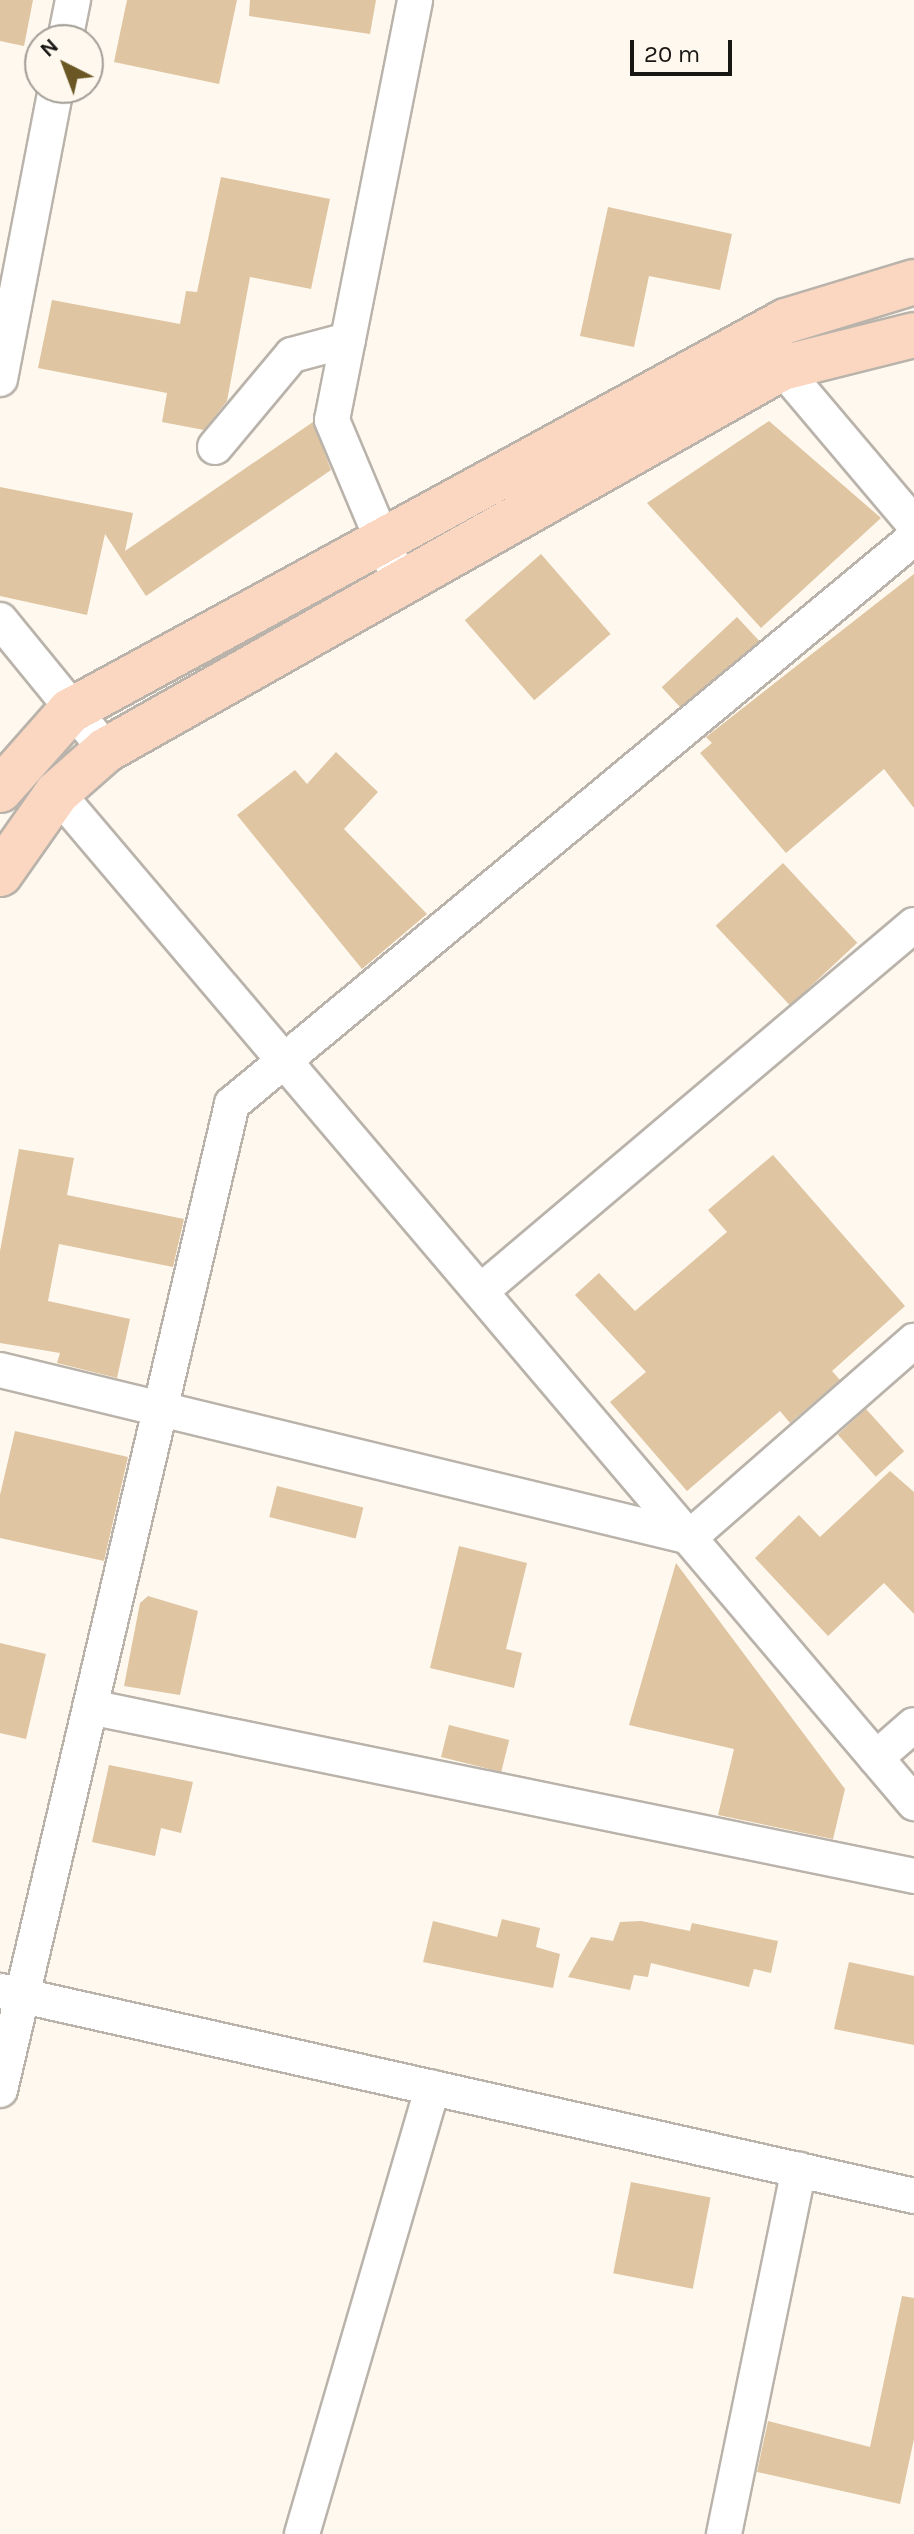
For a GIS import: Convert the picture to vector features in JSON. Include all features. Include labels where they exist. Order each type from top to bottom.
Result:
[{"type":"main road","points":[[6,771],[70,711],[786,321],[914,282]]},
{"type":"main road","points":[[0,874],[57,793],[106,750],[402,587],[782,368],[914,335]]},
{"type":"street","points":[[68,24],[73,0]]},
{"type":"street","points":[[402,587],[332,420],[415,0]]},
{"type":"street","points":[[0,379],[53,104]]},
{"type":"street","points":[[215,447],[292,355],[348,340]]},
{"type":"street","points":[[782,368],[914,524]]},
{"type":"street","points":[[0,2090],[11,1993],[90,1707],[232,1104],[914,538]]},
{"type":"street","points":[[0,620],[70,711],[106,750]]},
{"type":"street","points":[[57,793],[914,1803]]},
{"type":"street","points":[[481,1291],[914,925]]},
{"type":"street","points":[[690,1537],[914,1341]]},
{"type":"street","points":[[0,1370],[690,1537]]},
{"type":"street","points":[[90,1707],[914,1876]]},
{"type":"street","points":[[876,1758],[914,1725]]},
{"type":"street","points":[[11,1993],[914,2196]]},
{"type":"street","points":[[302,2534],[432,2088]]},
{"type":"street","points":[[724,2534],[799,2170]]},
{"type":"building","points":[[0,0],[33,0],[28,24],[24,24],[24,46],[0,41]]},
{"type":"building","points":[[127,0],[237,0],[219,84],[114,62]]},
{"type":"building","points":[[250,0],[376,0],[370,34],[249,16]]},
{"type":"building","points":[[221,177],[330,199],[311,289],[250,277],[227,401],[204,430],[162,422],[167,393],[38,368],[52,300],[180,324],[186,291],[197,292]]},
{"type":"building","points":[[608,207],[732,234],[720,290],[649,276],[634,347],[580,336]]},
{"type":"building","points":[[769,421],[881,518],[761,628],[647,503]]},
{"type":"building","points":[[313,422],[331,470],[146,596],[105,534],[87,615],[0,596],[0,487],[133,513],[125,551]]},
{"type":"building","points":[[541,554],[611,634],[534,700],[465,620]]},
{"type":"building","points":[[914,574],[914,808],[884,769],[786,853],[700,753],[712,743],[706,737]]},
{"type":"building","points":[[737,617],[760,641],[684,711],[662,687]]},
{"type":"building","points":[[336,752],[378,792],[344,829],[427,914],[362,969],[237,815],[295,770],[307,784]]},
{"type":"building","points":[[783,863],[857,943],[790,1005],[716,926]]},
{"type":"building","points":[[19,1149],[74,1158],[67,1195],[184,1219],[173,1267],[59,1244],[48,1301],[130,1319],[117,1378],[57,1363],[60,1353],[0,1343],[0,1251]]},
{"type":"building","points":[[773,1155],[905,1306],[832,1371],[840,1380],[790,1423],[780,1411],[687,1491],[610,1402],[646,1372],[575,1295],[599,1273],[635,1311],[727,1232],[708,1210]]},
{"type":"building","points":[[866,1409],[904,1451],[876,1477],[838,1434]]},
{"type":"building","points":[[15,1431],[128,1457],[104,1561],[0,1538],[0,1495]]},
{"type":"building","points":[[890,1471],[914,1492],[914,1614],[884,1583],[828,1636],[755,1558],[799,1515],[820,1537]]},
{"type":"building","points":[[277,1486],[363,1508],[356,1539],[269,1517]]},
{"type":"building","points":[[459,1546],[527,1563],[506,1649],[522,1653],[514,1688],[430,1668]]},
{"type":"building","points":[[676,1563],[845,1789],[833,1839],[718,1815],[734,1749],[629,1725]]},
{"type":"building","points":[[148,1596],[198,1611],[180,1695],[124,1686],[140,1603]]},
{"type":"building","points":[[0,1643],[46,1654],[26,1739],[0,1733]]},
{"type":"building","points":[[449,1725],[509,1740],[501,1772],[441,1757]]},
{"type":"building","points":[[109,1765],[193,1782],[181,1833],[161,1828],[155,1856],[92,1842]]},
{"type":"building","points":[[502,1919],[540,1928],[536,1947],[560,1954],[553,1988],[423,1962],[433,1921],[497,1937]]},
{"type":"building","points":[[641,1921],[690,1931],[692,1923],[778,1941],[771,1973],[754,1969],[749,1987],[651,1963],[648,1977],[634,1975],[630,1990],[568,1977],[591,1937],[613,1941],[620,1922]]},
{"type":"building","points":[[849,1962],[914,1976],[914,2045],[834,2029]]},
{"type":"building","points":[[631,2182],[711,2197],[693,2289],[613,2273]]},
{"type":"building","points":[[902,2296],[914,2298],[914,2439],[900,2504],[757,2472],[768,2421],[870,2447]]}]
